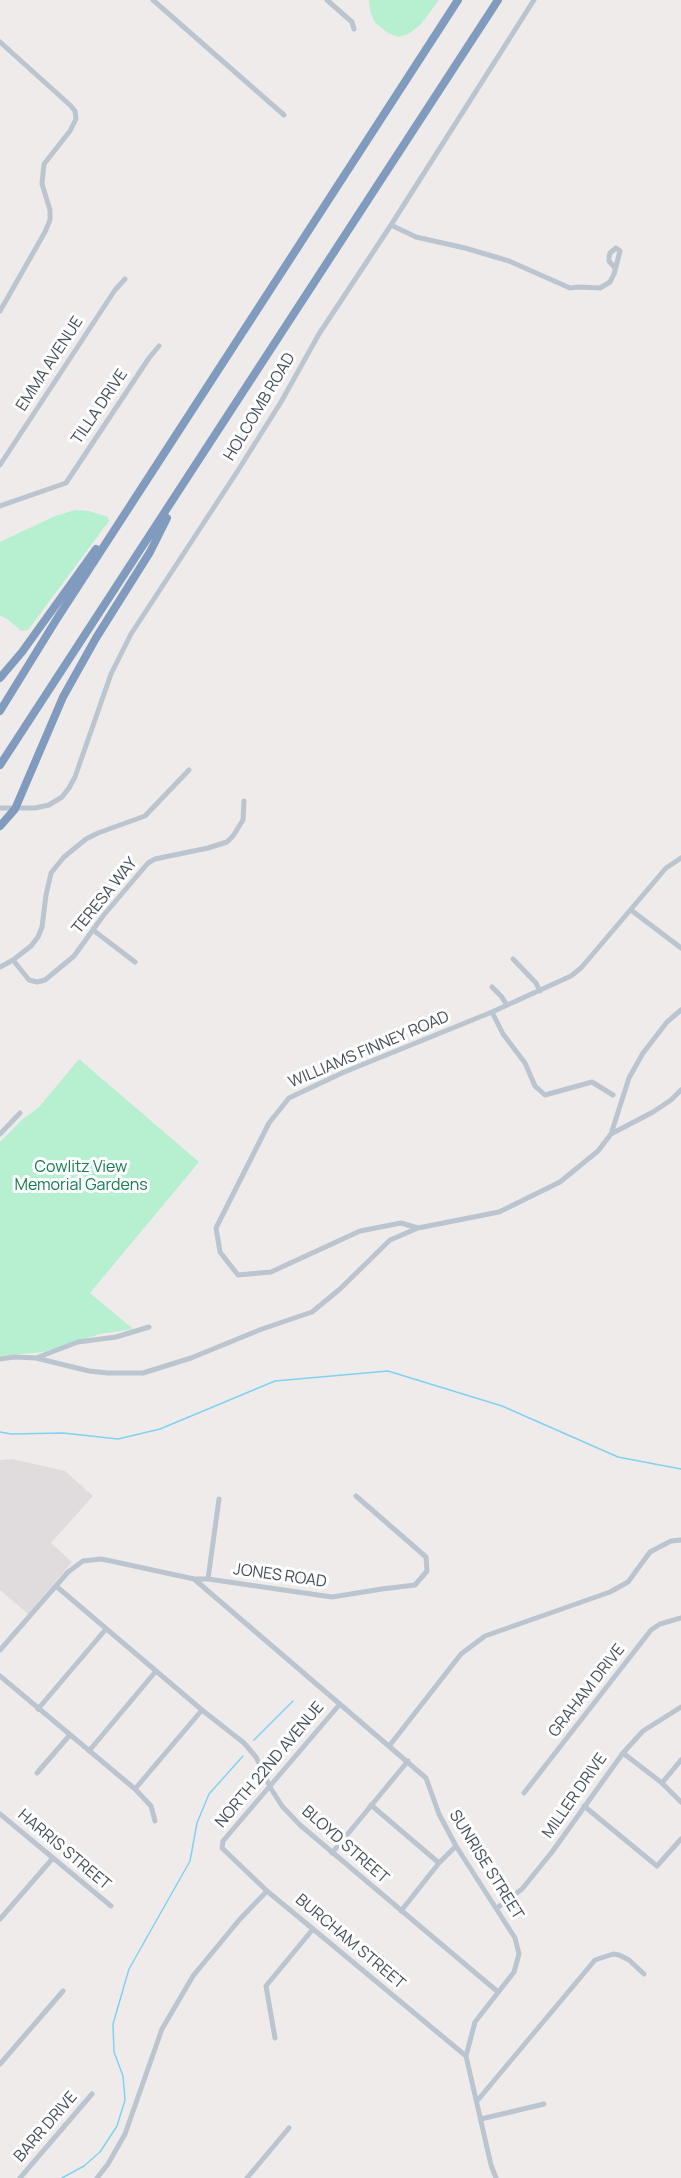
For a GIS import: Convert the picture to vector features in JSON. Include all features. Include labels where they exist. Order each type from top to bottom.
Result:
[{"type":"highway","points":[[0,711],[138,493],[458,0]]},
{"type":"highway","points":[[0,765],[498,0]]},
{"type":"highway","points":[[0,826],[15,809],[63,697],[96,638],[150,552],[184,484]]},
{"type":"highway","points":[[0,678],[22,652],[138,493]]},
{"type":"street","points":[[153,0],[284,115]]},
{"type":"street","points":[[327,0],[352,22],[354,29]]},
{"type":"street","name":"HOLCOMB ROAD","points":[[0,808],[35,808],[49,805],[62,797],[69,788],[75,777],[111,674],[130,634],[243,462],[319,333],[392,225],[534,0]]},
{"type":"street","points":[[0,42],[75,111],[74,125],[44,164],[42,183],[50,210],[50,220],[0,311]]},
{"type":"street","points":[[392,225],[416,237],[509,261],[570,288],[606,286],[615,268]]},
{"type":"street","name":"EMMA AVENUE","points":[[0,465],[115,290],[125,279]]},
{"type":"street","name":"TILLA DRIVE","points":[[0,506],[66,483],[159,346]]},
{"type":"street","points":[[0,967],[31,946],[38,937],[42,927],[48,884],[55,866],[86,839],[145,816],[189,770]]},
{"type":"street","name":"TERESA WAY","points":[[13,960],[29,980],[45,981],[74,956],[132,880],[148,863],[155,859],[227,842],[243,820],[244,801]]},
{"type":"street","name":"WILLIAMS FINNEY ROAD","points":[[418,1228],[401,1223],[360,1231],[271,1272],[238,1275],[220,1252],[216,1228],[270,1123],[289,1098],[342,1073],[561,982],[581,968],[666,868],[681,858]]},
{"type":"street","points":[[631,910],[681,948]]},
{"type":"street","points":[[93,930],[135,962]]},
{"type":"street","points":[[513,959],[536,982],[540,991]]},
{"type":"street","points":[[492,987],[507,1005]]},
{"type":"street","points":[[0,1359],[36,1358],[89,1371],[143,1373],[191,1358],[262,1329],[312,1312],[340,1289],[390,1240],[418,1228],[499,1212],[560,1182],[598,1151],[611,1134],[629,1078],[667,1022],[681,1010]]},
{"type":"street","points":[[492,1012],[502,1034],[525,1063],[535,1086],[545,1095],[592,1082],[613,1095]]},
{"type":"street","points":[[611,1134],[653,1112],[681,1090]]},
{"type":"street","points":[[0,1134],[20,1113]]},
{"type":"street","points":[[36,1358],[78,1342],[116,1337],[149,1327]]},
{"type":"street","name":"JONES ROAD","points":[[194,1579],[208,1579],[332,1598],[382,1588],[415,1586],[427,1571],[426,1557],[356,1496]]},
{"type":"street","points":[[208,1579],[219,1499]]},
{"type":"street","points":[[390,1745],[461,1654],[485,1636],[610,1592],[628,1582],[650,1552],[671,1541],[681,1540]]},
{"type":"street","name":"SUNRISE STREET","points":[[56,1586],[75,1566],[91,1559],[111,1561],[194,1579],[426,1778],[439,1815],[456,1846],[515,1938],[519,1954],[514,1972],[475,2022],[466,2056],[496,2178]]},
{"type":"street","points":[[0,1650],[56,1586]]},
{"type":"street","name":"BLOYD STREET","points":[[56,1586],[250,1749],[270,1787],[290,1815],[498,1992]]},
{"type":"street","name":"GRAHAM DRIVE","points":[[524,1793],[651,1630],[660,1624],[681,1618]]},
{"type":"street","points":[[38,1709],[106,1629]]},
{"type":"street","points":[[89,1751],[156,1671]]},
{"type":"street","points":[[0,1676],[135,1789],[151,1806],[155,1821]]},
{"type":"street","name":"NORTH 22ND AVENUE","points":[[222,1845],[340,1704]]},
{"type":"street","name":"MILLER DRIVE","points":[[497,1908],[522,1888],[552,1852],[623,1753],[643,1731],[681,1707]]},
{"type":"street","points":[[135,1789],[202,1710]]},
{"type":"street","points":[[37,1773],[69,1736]]},
{"type":"street","points":[[623,1753],[662,1783],[681,1802]]},
{"type":"street","points":[[662,1783],[681,1760]]},
{"type":"street","points":[[332,1853],[408,1761]]},
{"type":"street","points":[[371,1805],[439,1863]]},
{"type":"street","points":[[584,1806],[657,1866],[681,1839]]},
{"type":"street","name":"HARRIS STREET","points":[[0,1814],[111,1906]]},
{"type":"street","name":"BURCHAM STREET","points":[[222,1845],[224,1851],[267,1891],[466,2056]]},
{"type":"street","points":[[401,1911],[439,1863],[456,1846]]},
{"type":"street","points":[[0,1919],[53,1858]]},
{"type":"street","points":[[97,2178],[125,2134],[162,2029],[193,1976],[267,1891]]},
{"type":"street","points":[[275,2038],[266,1986],[312,1929]]},
{"type":"street","points":[[477,2101],[595,1960],[613,1954],[629,1960],[644,1974]]},
{"type":"street","points":[[0,2064],[63,1991]]},
{"type":"street","name":"BARR DRIVE","points":[[20,2178],[92,2094]]},
{"type":"street","points":[[481,2119],[544,2104]]},
{"type":"street","points":[[247,2178],[289,2128]]},
{"type":"shaded area","points":[[12,1459],[65,1471],[93,1496],[51,1543],[72,1562],[28,1614],[0,1590],[0,1460]]},
{"type":"green space","points":[[369,0],[439,0],[421,24],[410,33],[399,37],[388,33],[375,23],[370,11]]},
{"type":"green space","points":[[75,510],[89,511],[108,517],[109,521],[28,630],[21,631],[6,618],[0,616],[0,542],[55,516]]},
{"type":"green space","name":"Cowlitz View Memorial Gardens","points":[[79,1059],[199,1162],[90,1293],[133,1329],[100,1334],[44,1352],[0,1356],[0,1142],[39,1107]]},
{"type":"waterway","points":[[0,1432],[11,1434],[63,1433],[118,1439],[160,1429],[275,1381],[388,1371],[502,1406],[618,1457],[681,1469]]},
{"type":"waterway","points":[[254,1740],[293,1701]]},
{"type":"waterway","points":[[62,2178],[84,2166],[100,2152],[117,2126],[125,2100],[123,2076],[114,2052],[113,2024],[129,1969],[190,1861],[197,1823],[209,1794],[243,1756]]}]
